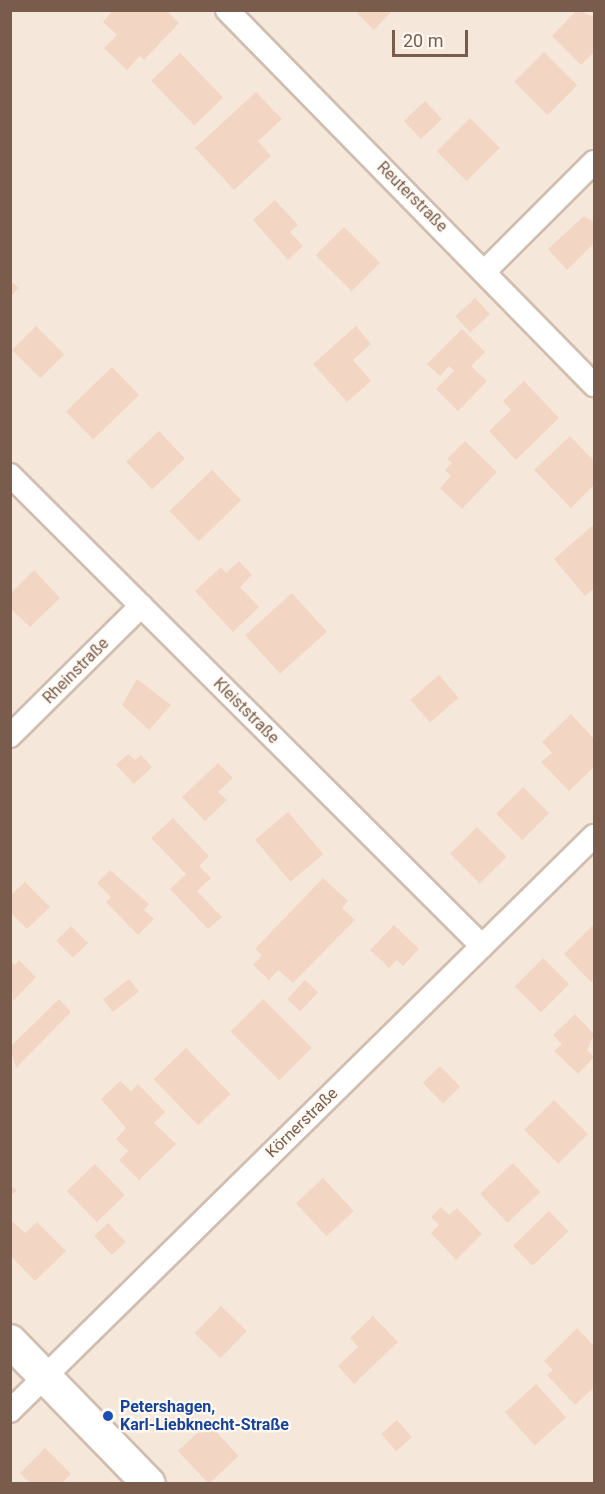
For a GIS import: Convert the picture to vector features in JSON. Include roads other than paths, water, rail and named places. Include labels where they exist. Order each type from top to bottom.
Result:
[{"type":"street","name":"Reuterstraße","points":[[227,10],[485,271],[594,385]]},
{"type":"street","points":[[485,271],[594,162]]},
{"type":"street","name":"Kleiststraße","points":[[10,475],[482,946]]},
{"type":"street","name":"Rheinstraße","points":[[10,736],[141,606]]},
{"type":"street","name":"Körnerstraße","points":[[10,1411],[594,836]]},
{"type":"street","points":[[10,1341],[148,1484]]},
{"type":"place","name":"Petershagen, Karl-Liebknecht-Straße","points":[[108,1416]]}]
